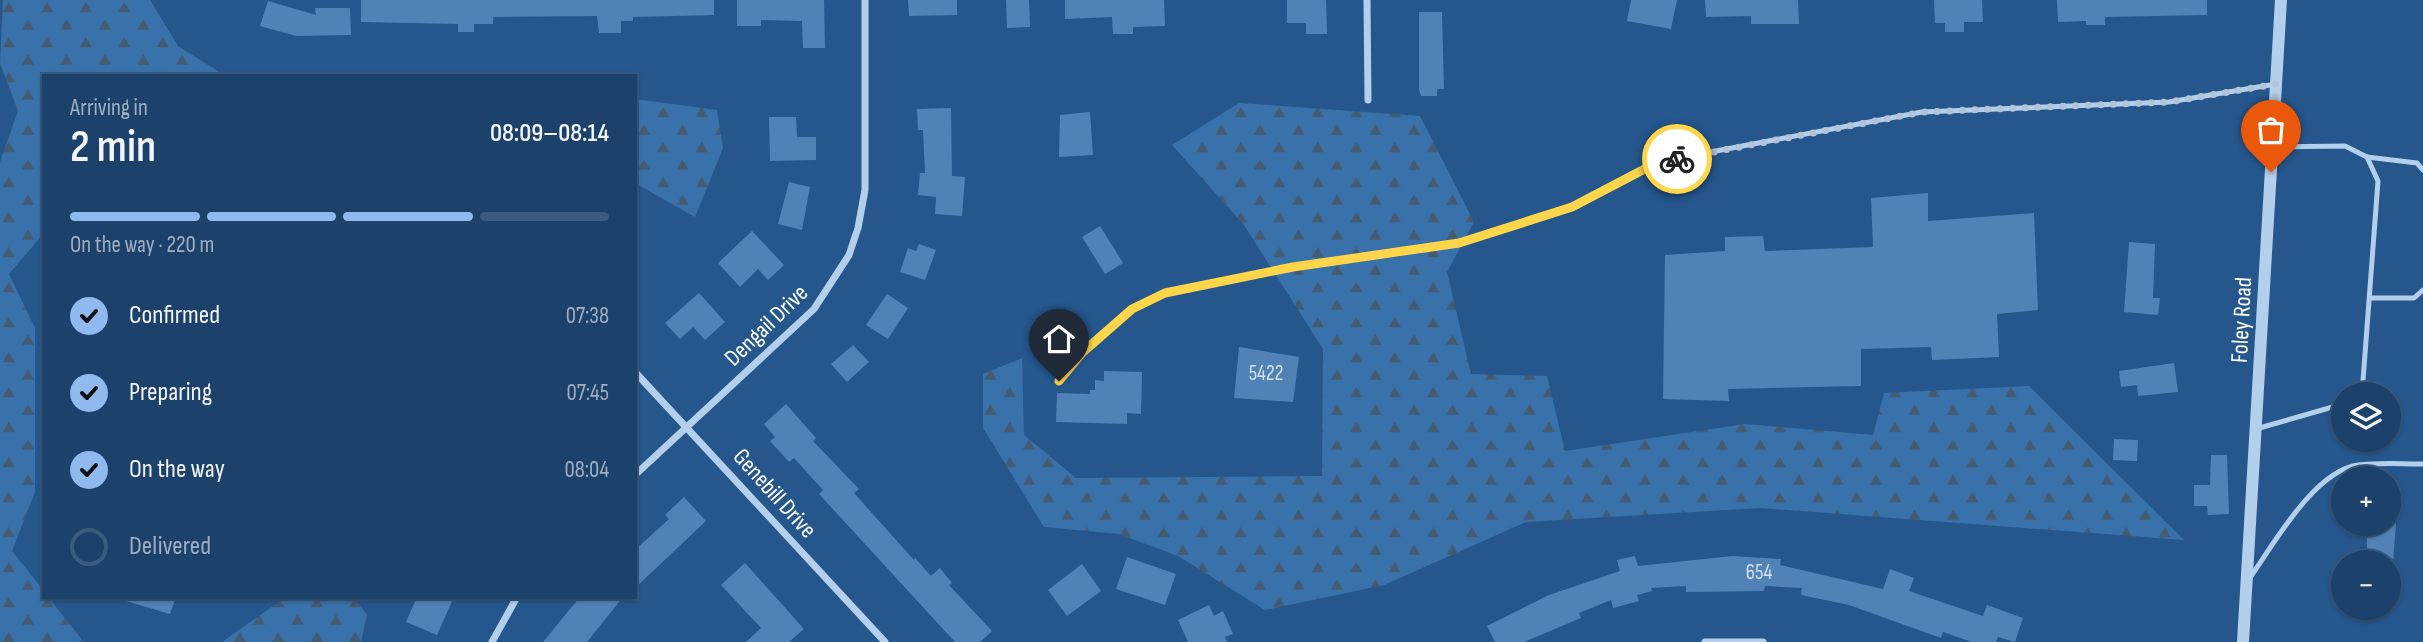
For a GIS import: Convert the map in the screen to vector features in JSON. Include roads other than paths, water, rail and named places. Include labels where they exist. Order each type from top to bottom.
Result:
[{"type":"street","name":"Dengail Drive","points":[[637,473],[814,309],[849,255],[858,228],[865,190],[865,0]]},
{"type":"street","points":[[1367,0],[1368,100]]},
{"type":"street","name":"Foley Road","points":[[2244,642],[2281,0]]},
{"type":"street","name":"Genebill Drive","points":[[637,374],[688,426],[884,642]]},
{"type":"street","points":[[492,642],[516,599]]},
{"type":"street","points":[[1706,642],[1763,642]]},
{"type":"lane","points":[[1059,381],[1083,352],[1132,309],[1165,293],[1293,267],[1459,243],[1572,207],[1658,162],[1922,112],[2169,102],[2276,84]]},
{"type":"lane","points":[[2272,147],[2344,146],[2367,157],[2417,163],[2423,170]]},
{"type":"lane","points":[[2363,382],[2378,181],[2367,157]]},
{"type":"lane","points":[[2370,298],[2414,298],[2423,290]]},
{"type":"lane","points":[[2256,429],[2331,407]]},
{"type":"lane","points":[[2247,581],[2317,487],[2338,471],[2358,465],[2423,464]]}]
